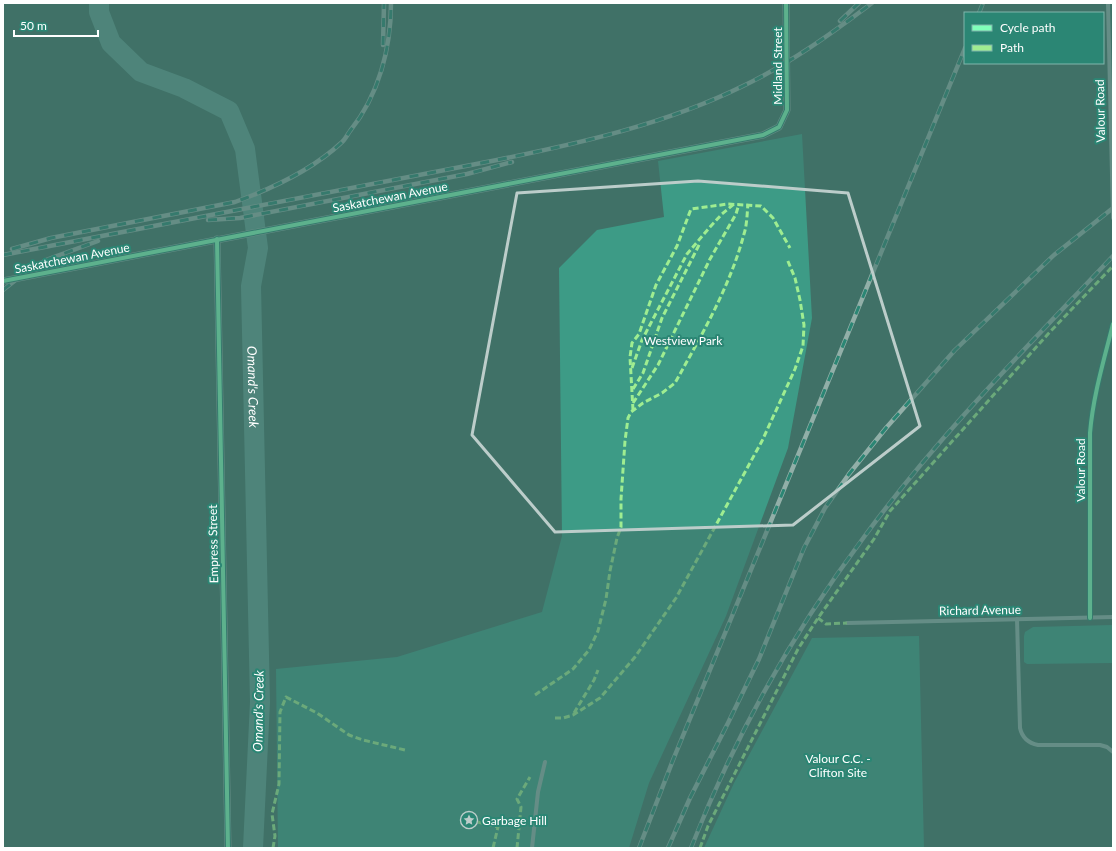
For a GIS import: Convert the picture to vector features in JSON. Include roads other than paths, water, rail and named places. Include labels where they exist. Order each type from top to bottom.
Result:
[{"type":"street","name":"Midland Street","points":[[779,127],[787,110],[786,3]]},
{"type":"street","name":"Valour Road","points":[[1108,3],[1113,218]]},
{"type":"street","name":"Saskatchewan Avenue","points":[[3,281],[755,137],[763,135],[779,127]]},
{"type":"street","name":"Empress Street","points":[[217,240],[228,848]]},
{"type":"street","name":"Valour Road","points":[[1090,618],[1090,433],[1097,387],[1113,324]]},
{"type":"street","name":"Richard Avenue","points":[[847,623],[1113,617]]},
{"type":"street","points":[[1017,619],[1020,728],[1023,736],[1029,742],[1038,745],[1100,745],[1107,747],[1113,752]]},
{"type":"street","points":[[532,848],[538,792],[545,762]]},
{"type":"waterway","name":"Omand's Creek","points":[[99,3],[99,12],[111,43],[141,72],[184,88],[229,111],[245,149],[258,248],[251,286],[260,702],[253,848]]},
{"type":"railway","points":[[383,45],[384,3]]},
{"type":"railway","points":[[12,249],[51,238],[235,202],[263,191],[305,170],[344,140],[369,102],[376,87],[386,54],[389,37],[391,3]]},
{"type":"railway","points":[[840,21],[859,3]]},
{"type":"railway","points":[[3,255],[497,160],[560,147],[623,131],[684,111],[743,86],[777,68],[809,48],[872,3]]},
{"type":"railway","points":[[979,12],[983,3]]},
{"type":"railway","points":[[639,848],[673,760],[964,50]]},
{"type":"railway","points":[[208,220],[240,218],[467,174],[512,162]]},
{"type":"railway","points":[[668,848],[690,798],[759,659],[804,548],[825,508],[849,474],[886,428],[955,350],[1054,255],[1113,208]]},
{"type":"railway","points":[[3,290],[46,260],[98,241]]},
{"type":"railway","points":[[691,848],[726,766],[746,726],[789,648],[838,573],[892,500],[922,463],[1016,358],[1113,256]]},
{"type":"place","name":"Garbage Hill","points":[[469,820]]},
{"type":"park label","name":"Westview Park","points":[[683,340]]},
{"type":"park label","name":"Valour C.C. - Clifton Site","points":[[838,765]]}]
